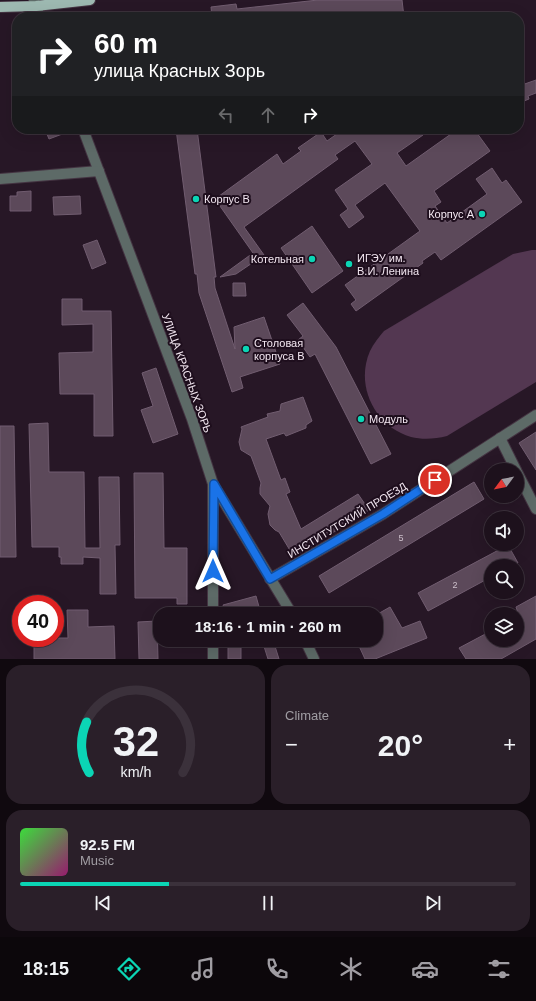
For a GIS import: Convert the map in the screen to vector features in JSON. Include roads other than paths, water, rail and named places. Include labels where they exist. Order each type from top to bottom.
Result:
[{"type":"main road","points":[[0,6],[90,0]]},
{"type":"street","name":"УЛИЦА КРАСНЫХ ЗОРЬ","points":[[85,134],[192,419],[214,484],[288,607]]},
{"type":"street","points":[[0,179],[99,171]]},
{"type":"street","name":"ИНСТИТУТСКИЙ ПРОЕЗД","points":[[270,579],[383,514],[536,415]]},
{"type":"street","points":[[500,438],[513,463]]},
{"type":"street","points":[[213,607],[214,484]]},
{"type":"street","points":[[524,485],[536,509]]},
{"type":"street","points":[[213,647],[213,659]]},
{"type":"street","points":[[308,647],[314,659]]},
{"type":"place","name":"Корпус В","points":[[196,199]]},
{"type":"place","name":"Корпус А","points":[[482,214]]},
{"type":"place","name":"Котельная","points":[[312,259]]},
{"type":"place","name":"ИГЭУ им. В.И. Ленина","points":[[349,264]]},
{"type":"place","name":"Столовая корпуса В","points":[[246,349]]},
{"type":"place","name":"Модуль","points":[[361,419]]}]
